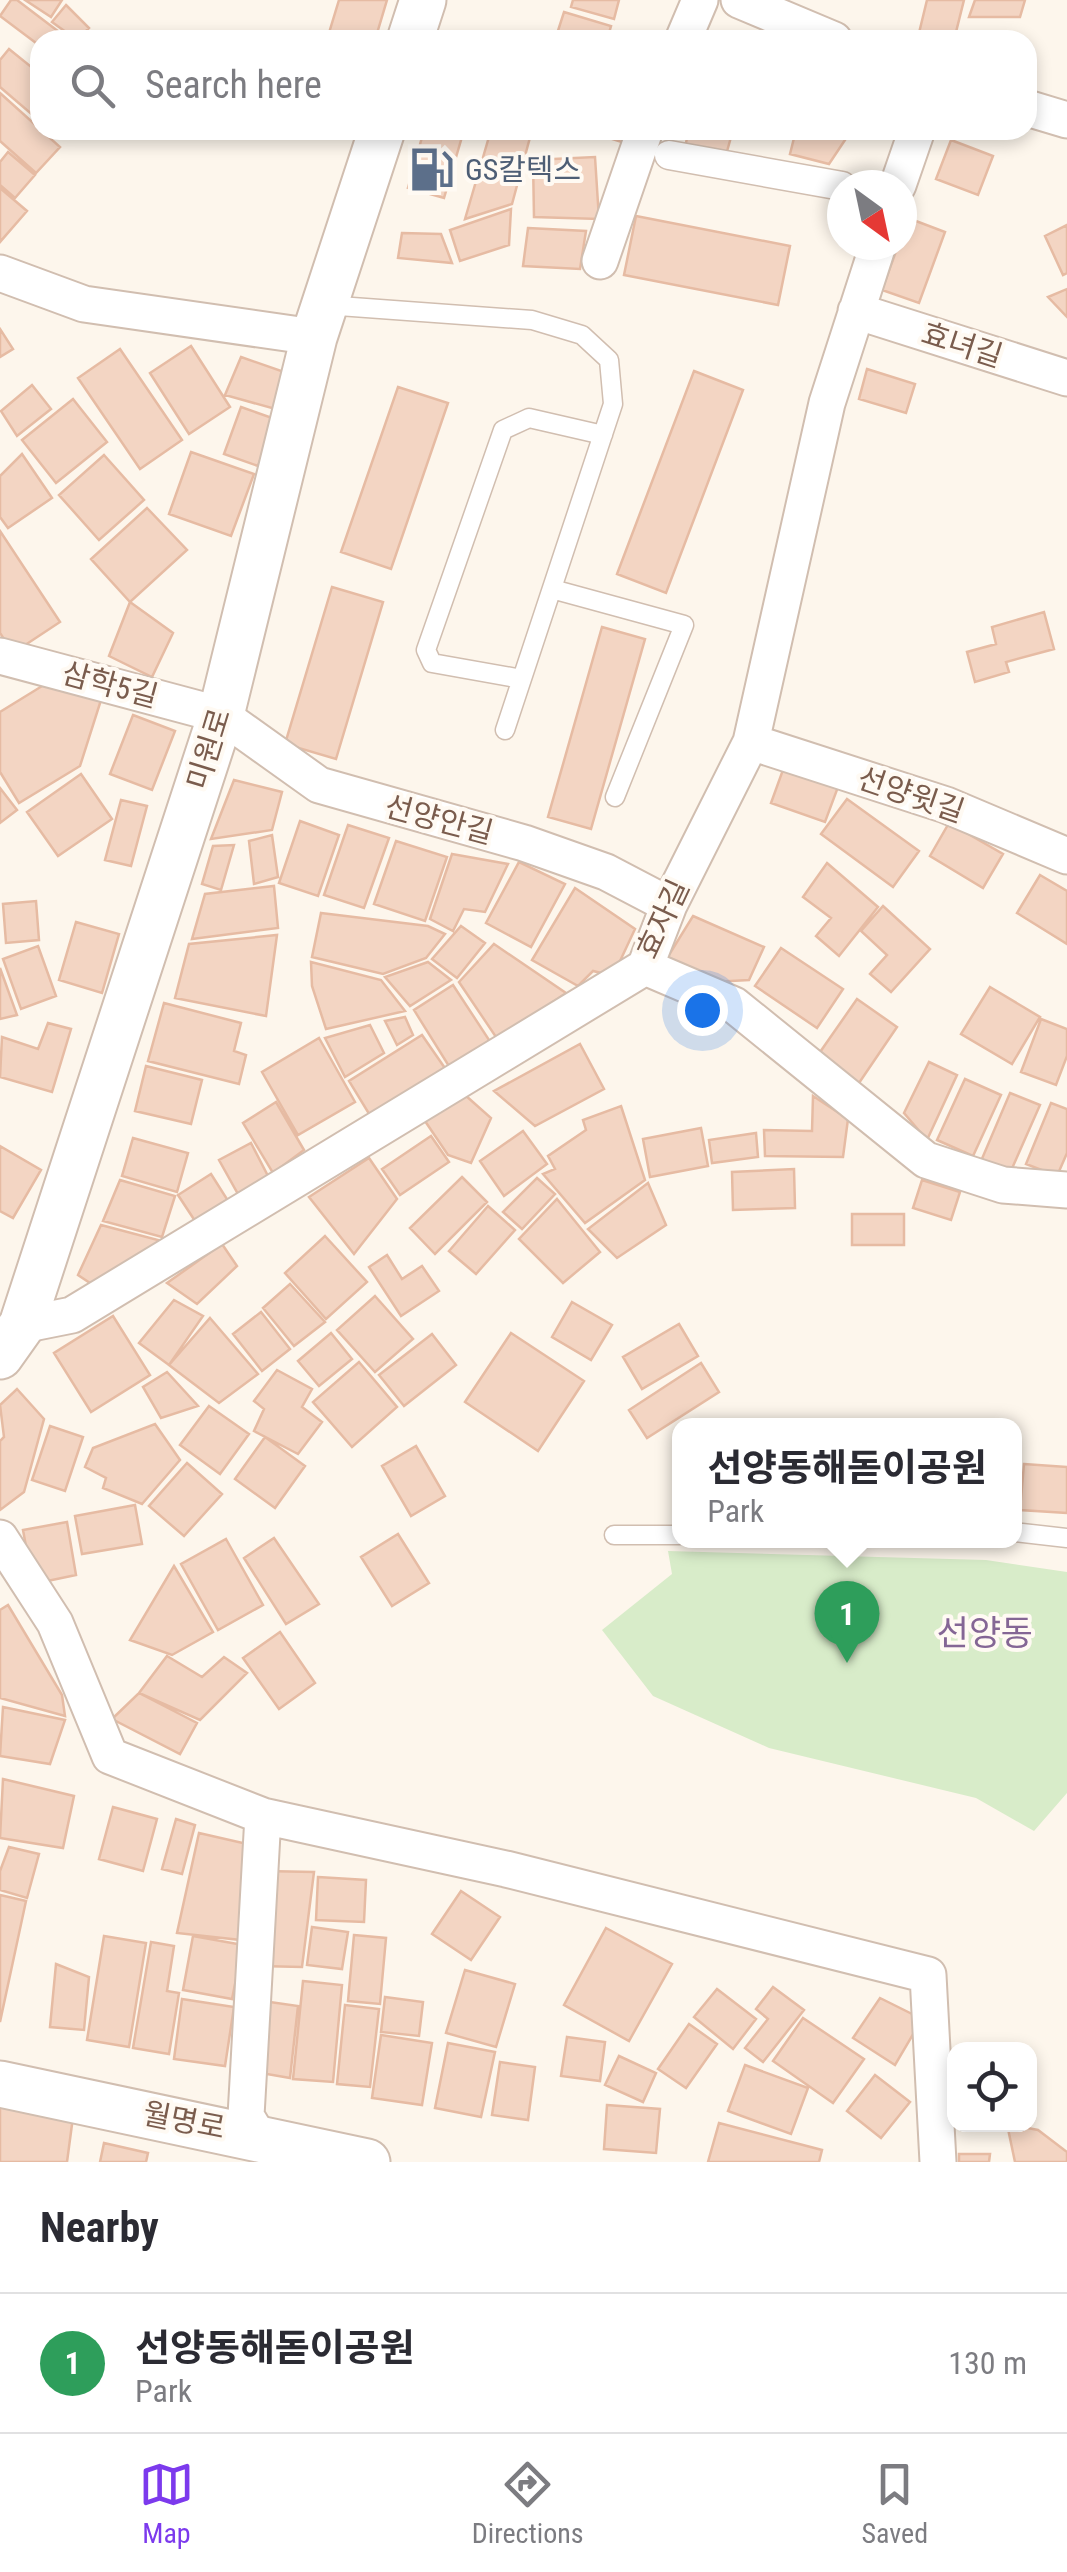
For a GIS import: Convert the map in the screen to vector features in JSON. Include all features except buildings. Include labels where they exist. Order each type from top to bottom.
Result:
[{"type":"street","points":[[413,30],[423,0]]},
{"type":"street","points":[[687,30],[700,0]]},
{"type":"street","points":[[738,0],[810,30]]},
{"type":"street","points":[[1037,111],[1067,120]]},
{"type":"street","name":"미원로","points":[[11,1341],[221,715],[319,321],[379,140]]},
{"type":"street","points":[[903,170],[914,140]]},
{"type":"street","points":[[600,261],[649,148],[827,183]]},
{"type":"street","name":"효자길","points":[[11,1341],[72,1315],[645,967],[669,905],[751,742],[827,402],[873,260]]},
{"type":"street","points":[[0,273],[84,304],[319,321]]},
{"type":"street","name":"효녀길","points":[[856,311],[1067,378]]},
{"type":"street","name":"삼학5길","points":[[0,656],[221,715]]},
{"type":"street","name":"선양안길","points":[[221,715],[319,785],[524,843],[606,872],[669,905]]},
{"type":"street","name":"선양윗길","points":[[751,742],[946,805],[1067,856]]},
{"type":"street","points":[[645,967],[734,1005],[926,1160],[1003,1185],[1067,1190]]},
{"type":"street","points":[[0,1538],[55,1623],[110,1756],[263,1816],[506,1870],[928,1975],[938,2162]]},
{"type":"street","points":[[255,2149],[246,2116],[263,1816]]},
{"type":"street","name":"월명로","points":[[0,2084],[255,2149],[367,2162]]},
{"type":"lane","points":[[319,321],[532,320],[582,335],[608,360],[613,404],[504,730]]},
{"type":"lane","points":[[522,679],[432,663],[426,650],[503,430],[528,418],[602,435]]},
{"type":"lane","points":[[552,588],[684,625],[615,797]]},
{"type":"lane","points":[[1022,1533],[1067,1538]]},
{"type":"lane","points":[[614,1535],[672,1535]]},
{"type":"green space","points":[[668,1551],[986,1560],[1067,1572],[1067,1793],[1034,1831],[976,1798],[769,1748],[653,1696],[602,1630],[672,1574]]},
{"type":"place","name":"GS칼텍스","points":[[432,170]]},
{"type":"place","name":"선양동해돋이공원","points":[[847,1663]]},
{"type":"district","name":"선양동","points":[[985,1633]]}]
